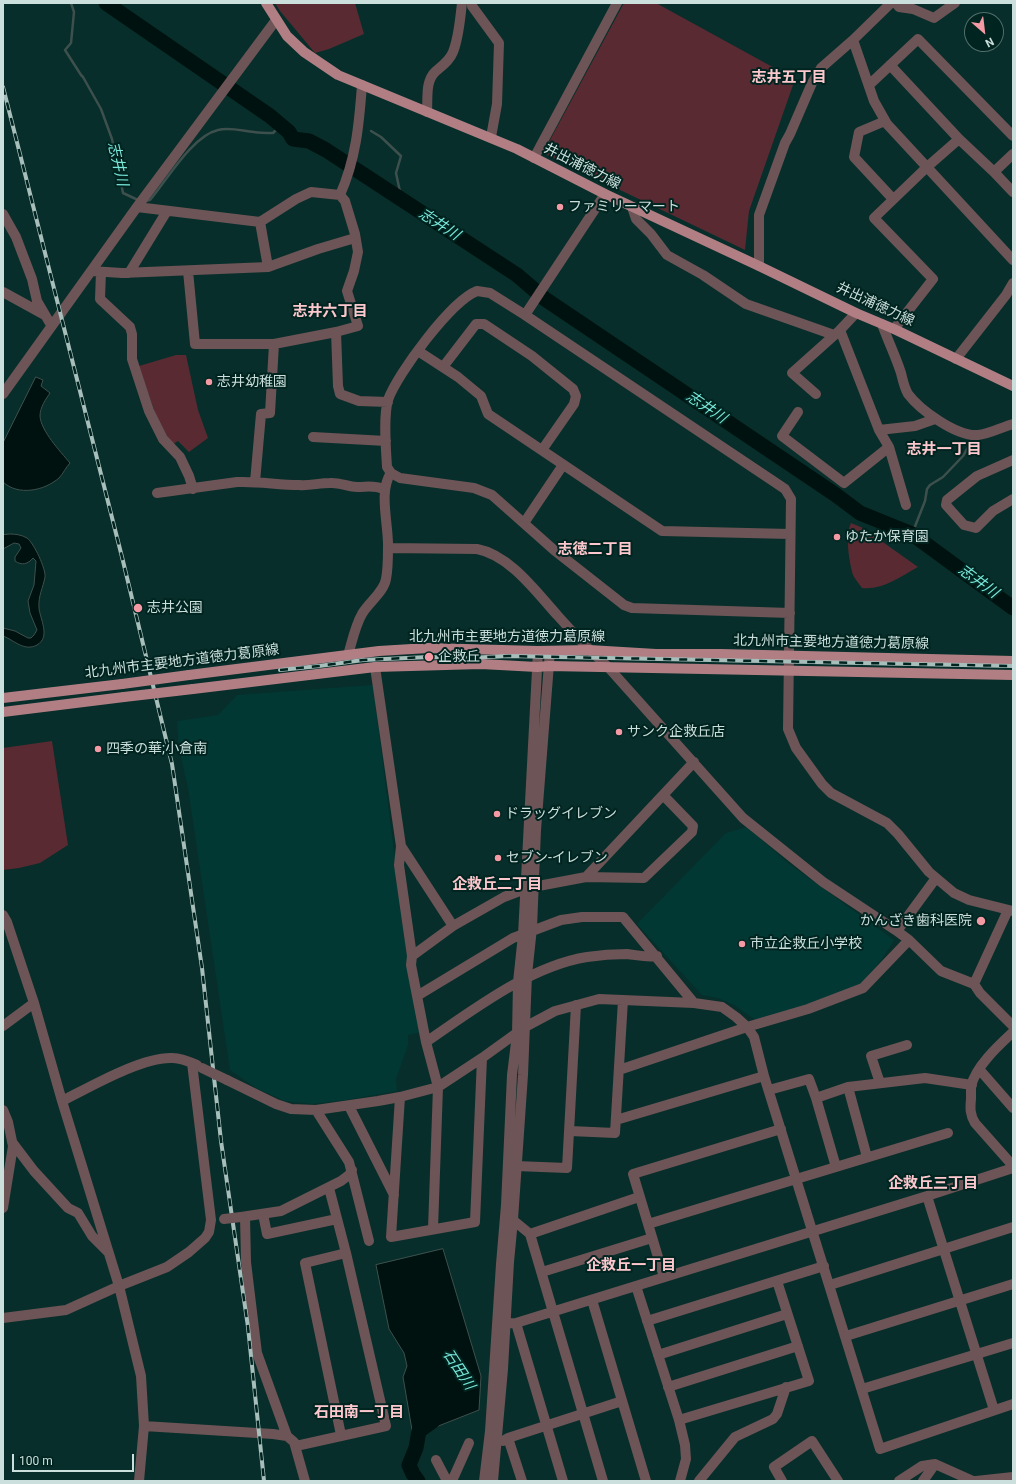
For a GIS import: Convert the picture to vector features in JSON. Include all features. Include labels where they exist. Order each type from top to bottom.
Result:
[{"type":"main road","name":"井出浦徳力線","points":[[266,3],[288,36],[304,52],[338,75],[491,137],[604,194],[1013,386]]},
{"type":"main road","name":"北九州市主要地方道徳力葛原線","points":[[3,698],[379,651],[428,648],[538,651],[589,650],[656,654],[1013,661]]},
{"type":"main road","name":"北九州市主要地方道徳力葛原線","points":[[3,712],[375,667],[481,664],[537,667],[790,670],[1013,675]]},
{"type":"street","points":[[427,112],[428,82],[435,72],[445,64],[453,53],[459,29],[462,3]]},
{"type":"street","points":[[472,3],[472,6],[499,43],[497,104],[491,137]]},
{"type":"street","points":[[534,158],[617,3]]},
{"type":"street","points":[[759,266],[759,215],[785,143],[812,83],[821,68],[853,40],[890,3]]},
{"type":"street","points":[[896,3],[899,7],[913,9],[934,18],[955,3]]},
{"type":"street","points":[[3,394],[51,326],[96,271],[137,207],[276,20]]},
{"type":"street","points":[[869,85],[918,39],[1013,136]]},
{"type":"street","points":[[853,40],[874,101],[885,121],[1013,260]]},
{"type":"street","points":[[890,65],[959,139],[1013,192]]},
{"type":"street","points":[[340,195],[349,176],[356,145],[362,85]]},
{"type":"street","points":[[885,121],[859,132],[854,157],[893,199]]},
{"type":"street","points":[[894,329],[933,279],[874,218],[926,167],[959,139]]},
{"type":"street","points":[[994,172],[1013,154]]},
{"type":"street","points":[[137,207],[260,222],[296,198],[310,192],[340,195],[345,201],[358,252],[354,271],[347,291],[358,326],[336,332],[274,344],[195,344],[188,271]]},
{"type":"street","points":[[525,315],[604,194]]},
{"type":"street","points":[[632,207],[636,219],[651,234],[667,255],[733,294],[746,304],[837,332],[879,430],[889,447],[906,504]]},
{"type":"street","points":[[129,273],[167,211]]},
{"type":"street","points":[[3,214],[16,237],[32,279],[37,301],[51,326]]},
{"type":"street","points":[[260,222],[268,267]]},
{"type":"street","points":[[96,271],[129,273],[268,267],[318,249],[355,238]]},
{"type":"street","points":[[96,271],[100,299],[130,327],[132,334],[132,360],[149,411],[163,439],[180,457],[194,489]]},
{"type":"street","points":[[956,359],[1009,298],[1013,283]]},
{"type":"street","points":[[790,613],[632,608],[624,605],[554,550],[492,495],[474,488],[400,478],[391,473],[387,467],[386,441],[388,402],[395,384],[432,332],[466,296],[477,291],[490,293],[785,489],[790,499],[790,613],[789,656],[790,670],[788,729],[796,748],[822,784],[831,793],[887,823],[898,834],[928,872],[954,893],[970,900],[1011,911],[974,984]]},
{"type":"street","points":[[3,292],[44,314]]},
{"type":"street","points":[[816,394],[792,373],[856,313]]},
{"type":"street","points":[[443,367],[476,324],[484,324],[532,356],[573,389],[576,396],[574,404],[542,450]]},
{"type":"street","points":[[882,324],[901,374],[903,384],[908,394],[935,419],[959,432],[972,435],[978,435],[1013,424]]},
{"type":"street","points":[[336,332],[338,386],[340,394],[359,401],[388,402]]},
{"type":"street","points":[[255,482],[261,414],[270,413],[274,344]]},
{"type":"street","points":[[418,351],[458,377],[481,396],[488,414],[662,531],[790,534]]},
{"type":"street","points":[[798,412],[782,436],[844,483],[889,447]]},
{"type":"street","points":[[879,430],[915,426],[935,419]]},
{"type":"street","points":[[313,437],[386,441]]},
{"type":"street","points":[[1013,460],[977,476],[947,500],[946,505],[964,525],[976,528],[993,511],[1013,499]]},
{"type":"street","points":[[524,523],[563,465]]},
{"type":"street","points":[[348,655],[360,616],[381,589],[386,580],[388,548],[384,489],[386,479],[391,473]]},
{"type":"street","points":[[157,493],[237,482],[299,485],[319,485],[329,483],[358,487],[375,486],[384,489]]},
{"type":"street","points":[[388,548],[469,548],[485,550],[508,564],[527,582],[589,650],[608,667],[743,818],[823,882],[909,940],[941,971],[974,984],[980,993],[1013,1026]]},
{"type":"street","points":[[484,1481],[506,1324],[506,1205],[512,1075],[527,933],[538,651]]},
{"type":"street","points":[[529,888],[536,830],[550,651]]},
{"type":"street","points":[[375,667],[401,846],[399,865],[412,956],[411,965],[426,1042],[438,1087],[433,1229]]},
{"type":"street","points":[[586,877],[694,762]]},
{"type":"street","points":[[412,956],[453,926],[504,897],[529,888],[586,877],[644,878],[692,832],[693,826],[691,823],[663,795]]},
{"type":"street","points":[[401,846],[453,926]]},
{"type":"street","points":[[897,931],[936,878]]},
{"type":"street","points":[[3,915],[7,922],[34,1003],[62,1101],[119,1286],[141,1376],[144,1426],[139,1481]]},
{"type":"street","points":[[417,996],[513,938],[561,920],[582,917],[624,917],[694,1003]]},
{"type":"street","points":[[619,1070],[747,1027],[808,1010],[863,988],[909,940]]},
{"type":"street","points":[[426,1042],[511,985],[564,962],[604,954],[627,954],[651,957],[657,956]]},
{"type":"street","points":[[493,1481],[506,1324],[525,1027],[522,980]]},
{"type":"street","points":[[62,1101],[146,1062],[172,1058],[192,1063],[276,1104],[291,1109],[316,1110],[349,1106],[400,1097],[438,1087],[517,1034],[525,1027],[555,1010],[576,1004],[600,999],[694,1003],[722,1008],[736,1017],[747,1027],[754,1038],[764,1076],[880,1449],[994,1410],[1012,1408]]},
{"type":"street","points":[[570,1131],[615,1133],[623,1000]]},
{"type":"street","points":[[3,1026],[34,1003]]},
{"type":"street","points":[[516,1166],[567,1168],[576,1004]]},
{"type":"street","points":[[506,1324],[592,1300],[813,1230],[927,1196],[1013,1167],[973,1119],[970,1105],[972,1085],[979,1069],[992,1052],[1013,1032]]},
{"type":"street","points":[[880,1083],[872,1056],[907,1045]]},
{"type":"street","points":[[400,1097],[391,1237],[475,1222],[482,1058]]},
{"type":"street","points":[[3,1318],[66,1310],[119,1286],[167,1267],[180,1259],[205,1238],[209,1232],[211,1220],[192,1063]]},
{"type":"street","points":[[979,1069],[1013,1108]]},
{"type":"street","points":[[616,1120],[764,1076]]},
{"type":"street","points":[[816,1098],[848,1087],[926,1078],[948,1080],[972,1085]]},
{"type":"street","points":[[769,1090],[809,1079],[836,1167]]},
{"type":"street","points":[[848,1087],[867,1157]]},
{"type":"street","points":[[349,1106],[394,1195]]},
{"type":"street","points":[[3,1110],[8,1122],[13,1146],[3,1208]]},
{"type":"street","points":[[316,1110],[349,1162],[370,1241]]},
{"type":"street","points":[[664,1277],[633,1174],[781,1129]]},
{"type":"street","points":[[648,1224],[948,1133]]},
{"type":"street","points":[[12,1142],[34,1171],[68,1208],[78,1213],[92,1236],[109,1254]]},
{"type":"street","points":[[211,1220],[281,1211],[329,1188],[349,1175],[352,1170]]},
{"type":"street","points":[[296,1446],[386,1426],[346,1253],[329,1188]]},
{"type":"street","points":[[927,1196],[994,1410]]},
{"type":"street","points":[[530,1234],[639,1197]]},
{"type":"street","points":[[263,1214],[267,1234],[337,1219]]},
{"type":"street","points":[[243,1217],[246,1262],[258,1353],[287,1436],[296,1446],[305,1481]]},
{"type":"street","points":[[513,1220],[530,1234],[604,1481]]},
{"type":"street","points":[[830,1285],[1013,1227]]},
{"type":"street","points":[[542,1272],[652,1238]]},
{"type":"street","points":[[341,1436],[305,1263],[346,1253]]},
{"type":"street","points":[[647,1321],[824,1266]]},
{"type":"street","points":[[678,1420],[809,1381],[777,1281]]},
{"type":"street","points":[[846,1336],[1013,1284]]},
{"type":"street","points":[[636,1286],[685,1445],[686,1459],[680,1481]]},
{"type":"street","points":[[592,1300],[646,1481]]},
{"type":"street","points":[[658,1355],[787,1314]]},
{"type":"street","points":[[506,1324],[546,1426],[563,1481]]},
{"type":"street","points":[[862,1389],[1013,1343]]},
{"type":"street","points":[[668,1387],[798,1346]]},
{"type":"street","points":[[699,1481],[735,1437],[772,1419],[777,1414],[786,1388]]},
{"type":"street","points":[[496,1441],[502,1441],[622,1401]]},
{"type":"street","points":[[144,1426],[287,1436]]},
{"type":"street","points":[[508,1438],[522,1481]]},
{"type":"street","points":[[782,1481],[774,1467],[812,1441],[838,1481]]},
{"type":"street","points":[[452,1481],[469,1443]]},
{"type":"street","points":[[436,1460],[447,1481]]},
{"type":"street","points":[[924,1481],[935,1464]]},
{"type":"street","points":[[899,1481],[922,1466],[935,1464],[972,1481]]},
{"type":"street","points":[[976,1481],[1013,1477]]},
{"type":"shaded area","points":[[275,3],[355,3],[364,34],[329,49],[315,53]]},
{"type":"shaded area","points":[[624,3],[656,3],[789,76],[793,85],[749,211],[745,250],[543,153]]},
{"type":"shaded area","points":[[176,355],[186,355],[198,410],[208,438],[189,452],[178,441],[172,445],[156,416],[139,366]]},
{"type":"shaded area","points":[[851,523],[863,528],[918,567],[898,579],[884,585],[862,588],[853,575],[850,563],[848,535]]},
{"type":"shaded area","points":[[373,685],[407,955],[420,1032],[408,1035],[408,1045],[396,1079],[397,1091],[313,1104],[285,1101],[256,1088],[230,1070],[188,788],[179,749],[177,721],[218,715],[237,695]]},
{"type":"shaded area","points":[[52,741],[68,845],[40,863],[3,870],[3,748]]},
{"type":"shaded area","points":[[747,827],[788,863],[894,940],[883,958],[861,984],[763,1021],[754,1019],[734,1005],[718,998],[702,995],[637,924],[726,833]]},
{"type":"water","points":[[36,377],[43,380],[41,386],[50,393],[41,409],[41,422],[47,434],[70,463],[59,478],[46,486],[31,490],[16,489],[3,482],[3,443]]},
{"type":"water","points":[[10,534],[23,536],[30,541],[39,556],[45,573],[39,604],[44,633],[41,642],[32,647],[19,645],[3,636],[3,628],[15,631],[28,638],[31,638],[37,630],[30,613],[28,601],[34,585],[36,561],[33,558],[25,564],[15,561],[15,557],[21,548],[19,544],[14,543],[3,549],[3,535]]},
{"type":"water","points":[[443,1249],[481,1376],[479,1410],[413,1436],[403,1377],[407,1366],[404,1353],[389,1329],[376,1265]]},
{"type":"waterway","name":"志井川","points":[[71,3],[74,12],[71,43],[65,50],[83,77],[101,109],[112,139],[123,193],[138,200]]},
{"type":"waterway","name":"志井川","points":[[106,3],[270,116],[289,132],[293,139],[309,141],[326,150],[517,275],[545,299],[836,495],[860,513],[912,534],[1013,608]]},
{"type":"waterway","name":"志井川","points":[[145,201],[150,200],[181,160],[199,141],[208,134],[218,130],[227,129],[259,133],[273,133],[281,125]]},
{"type":"waterway","name":"志井川","points":[[371,131],[381,137],[401,156],[396,173],[402,201]]},
{"type":"waterway","points":[[912,534],[925,501],[927,489],[930,485],[943,477],[963,456],[973,439]]},
{"type":"waterway","name":"石田川","points":[[418,1481],[409,1465],[416,1448],[419,1431],[433,1421]]},
{"type":"railway","points":[[3,87],[123,561],[172,764],[202,968],[221,1141],[248,1327],[264,1481]]},
{"type":"railway","points":[[280,670],[363,660],[508,656],[1013,666]]},
{"type":"place","name":"ファミリーマート","points":[[560,207]]},
{"type":"place","name":"志井幼稚園","points":[[209,382]]},
{"type":"place","name":"ゆたか保育園","points":[[837,537]]},
{"type":"place","name":"志井公園","points":[[138,608]]},
{"type":"place","name":"企救丘","points":[[429,657]]},
{"type":"place","name":"サンク企救丘店","points":[[619,732]]},
{"type":"place","name":"四季の華;小倉南","points":[[98,749]]},
{"type":"place","name":"ドラッグイレブン","points":[[497,814]]},
{"type":"place","name":"セブン-イレブン","points":[[498,858]]},
{"type":"place","name":"かんざき歯科医院","points":[[981,921]]},
{"type":"place","name":"市立企救丘小学校","points":[[742,944]]},
{"type":"district","name":"志井五丁目","points":[[789,78]]},
{"type":"district","name":"志井六丁目","points":[[330,312]]},
{"type":"district","name":"志井一丁目","points":[[944,450]]},
{"type":"district","name":"志徳二丁目","points":[[595,550]]},
{"type":"district","name":"企救丘二丁目","points":[[497,885]]},
{"type":"district","name":"企救丘三丁目","points":[[933,1184]]},
{"type":"district","name":"企救丘一丁目","points":[[631,1266]]},
{"type":"district","name":"石田南一丁目","points":[[359,1413]]}]
